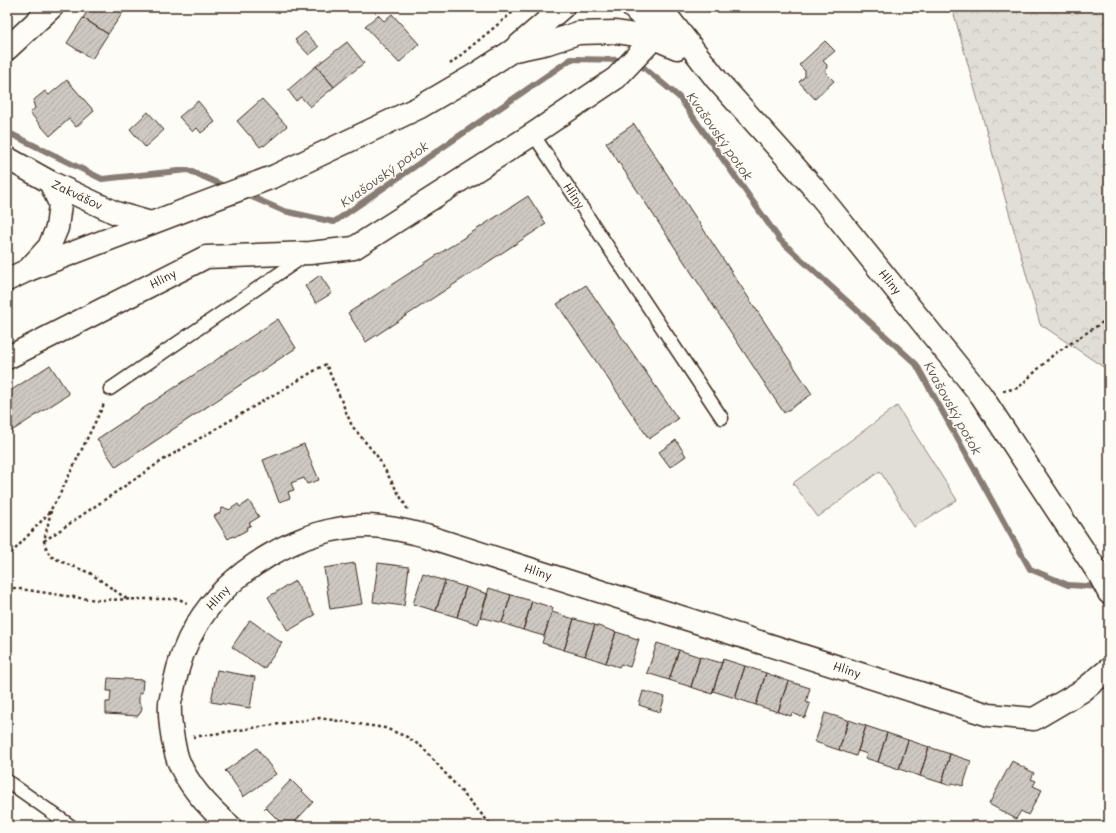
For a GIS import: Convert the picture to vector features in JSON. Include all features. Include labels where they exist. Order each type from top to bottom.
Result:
[{"type":"street","points":[[7,49],[52,7]]},
{"type":"street","points":[[7,280],[28,270],[275,176],[420,107],[512,51],[563,7]]},
{"type":"street","points":[[632,7],[677,48],[717,80]]},
{"type":"street","name":"Hliny","points":[[660,7],[717,80],[814,187],[981,395],[1099,574],[1109,593]]},
{"type":"street","points":[[512,51],[548,43],[578,33],[616,32],[654,38],[677,48]]},
{"type":"street","name":"Hliny","points":[[7,358],[206,257],[310,253],[354,248],[533,134],[616,78],[654,38]]},
{"type":"street","name":"Zakvášov","points":[[7,158],[50,182],[116,213],[151,223]]},
{"type":"street","points":[[28,270],[49,247],[57,228],[60,204],[50,182]]},
{"type":"street","name":"Hliny","points":[[230,826],[206,804],[194,789],[178,760],[173,740],[170,704],[180,660],[196,625],[206,611],[236,578],[270,554],[287,545],[318,534],[349,527],[367,526],[401,529],[426,536],[990,715],[1034,719],[1082,691],[1109,669]]},
{"type":"lane","name":"Hliny","points":[[533,134],[722,418]]},
{"type":"lane","name":"Hliny","points":[[110,389],[310,253]]},
{"type":"lane","points":[[7,781],[71,826]]},
{"type":"path","points":[[445,67],[519,7]]},
{"type":"path","points":[[981,395],[1018,388],[1053,355],[1109,318]]},
{"type":"path","points":[[44,541],[163,460],[326,364],[352,426],[378,456],[413,519],[426,536]]},
{"type":"path","points":[[7,558],[52,508],[64,487],[110,389]]},
{"type":"path","points":[[52,508],[44,541],[50,556],[90,573],[127,599]]},
{"type":"path","points":[[7,586],[98,600],[179,599],[206,611]]},
{"type":"path","points":[[173,740],[319,718],[385,728],[407,737],[422,747],[492,826]]},
{"type":"green space","points":[[952,7],[1109,7],[1109,371],[1040,324]]},
{"type":"green space","points":[[897,406],[957,500],[914,527],[880,471],[818,517],[793,483]]},
{"type":"building","points":[[90,7],[118,7],[124,11],[108,34],[83,18]]},
{"type":"building","points":[[392,14],[419,44],[399,63],[365,26],[378,15],[384,21]]},
{"type":"building","points":[[83,18],[108,34],[92,59],[67,43]]},
{"type":"building","points":[[305,32],[319,47],[309,55],[295,40]]},
{"type":"building","points":[[825,41],[835,51],[823,61],[827,65],[826,73],[834,81],[815,99],[799,82],[805,76],[805,71],[799,65]]},
{"type":"building","points":[[347,42],[364,63],[334,87],[316,66]]},
{"type":"building","points":[[316,66],[334,87],[310,107],[301,97],[296,101],[288,90]]},
{"type":"building","points":[[67,80],[94,111],[76,127],[69,119],[50,136],[30,113],[35,108],[33,102],[45,91],[49,95]]},
{"type":"building","points":[[262,99],[287,126],[264,146],[263,145],[260,147],[237,121]]},
{"type":"building","points":[[198,101],[215,122],[201,133],[197,128],[193,132],[179,117]]},
{"type":"building","points":[[148,112],[164,130],[145,147],[130,129]]},
{"type":"building","points":[[634,124],[812,394],[784,413],[606,143]]},
{"type":"building","points":[[528,196],[546,224],[366,342],[348,313]]},
{"type":"building","points":[[320,275],[332,293],[316,303],[305,286]]},
{"type":"building","points":[[586,285],[678,419],[649,439],[557,304]]},
{"type":"building","points":[[278,319],[296,348],[116,467],[97,439]]},
{"type":"building","points":[[50,365],[69,394],[7,434],[7,393]]},
{"type":"building","points":[[676,440],[686,456],[670,467],[659,452]]},
{"type":"building","points":[[304,444],[319,480],[307,484],[304,478],[291,483],[294,490],[288,492],[290,498],[279,502],[263,460]]},
{"type":"building","points":[[249,501],[259,517],[249,523],[251,525],[246,528],[247,530],[228,539],[214,516],[220,513],[222,508],[229,510],[238,504],[240,507]]},
{"type":"building","points":[[355,563],[362,604],[330,609],[324,568]]},
{"type":"building","points":[[378,563],[409,567],[404,606],[373,602]]},
{"type":"building","points":[[423,574],[445,581],[436,611],[413,604]]},
{"type":"building","points":[[295,581],[315,615],[288,631],[268,597]]},
{"type":"building","points":[[445,581],[466,587],[457,617],[436,611]]},
{"type":"building","points":[[466,587],[488,594],[478,624],[457,617]]},
{"type":"building","points":[[489,588],[511,595],[502,623],[480,617]]},
{"type":"building","points":[[511,595],[532,601],[523,630],[502,623]]},
{"type":"building","points":[[532,601],[553,608],[544,636],[523,630]]},
{"type":"building","points":[[552,612],[574,619],[564,650],[542,643]]},
{"type":"building","points":[[574,619],[595,625],[585,656],[564,650]]},
{"type":"building","points":[[250,620],[282,643],[264,669],[232,647]]},
{"type":"building","points":[[595,625],[616,632],[606,663],[585,656]]},
{"type":"building","points":[[616,632],[637,640],[639,639],[630,667],[621,664],[619,667],[606,663]]},
{"type":"building","points":[[657,643],[679,650],[669,680],[647,673]]},
{"type":"building","points":[[679,650],[700,657],[691,687],[669,680]]},
{"type":"building","points":[[700,657],[722,663],[712,694],[691,687]]},
{"type":"building","points":[[723,659],[745,666],[735,698],[713,691],[712,694]]},
{"type":"building","points":[[745,666],[766,673],[756,705],[735,698]]},
{"type":"building","points":[[217,670],[255,677],[250,708],[211,702]]},
{"type":"building","points":[[766,673],[788,681],[778,712],[756,705]]},
{"type":"building","points":[[108,678],[143,680],[142,693],[139,693],[139,703],[142,707],[138,716],[106,714],[106,702],[110,702],[111,691],[107,691]]},
{"type":"building","points":[[788,681],[810,688],[806,702],[810,704],[805,718],[792,713],[791,716],[778,712]]},
{"type":"building","points":[[643,691],[665,697],[660,712],[639,705]]},
{"type":"building","points":[[825,713],[848,720],[839,750],[815,742]]},
{"type":"building","points":[[849,720],[866,726],[856,756],[839,750]]},
{"type":"building","points":[[866,726],[887,733],[878,762],[865,758],[867,754],[858,751]]},
{"type":"building","points":[[887,733],[908,740],[899,769],[878,762]]},
{"type":"building","points":[[908,740],[929,747],[920,776],[899,769]]},
{"type":"building","points":[[929,747],[950,754],[942,783],[920,776]]},
{"type":"building","points":[[257,748],[276,774],[243,797],[225,771]]},
{"type":"building","points":[[950,754],[971,761],[963,786],[952,783],[951,786],[942,783]]},
{"type":"building","points":[[1012,761],[1034,773],[1031,779],[1036,781],[1033,786],[1042,790],[1028,815],[1021,811],[1016,819],[989,804]]},
{"type":"building","points":[[291,780],[313,802],[291,826],[284,826],[266,808],[264,808]]},
{"type":"waterway","name":"Kvašovský potok","points":[[245,194],[284,211],[334,222],[571,59],[625,60]]},
{"type":"waterway","name":"Kvašovský potok","points":[[637,62],[679,97],[780,240],[916,364],[1030,569],[1068,585],[1101,587]]},
{"type":"waterway","name":"Kvašovský potok","points":[[7,132],[102,179],[188,170],[229,188]]}]
